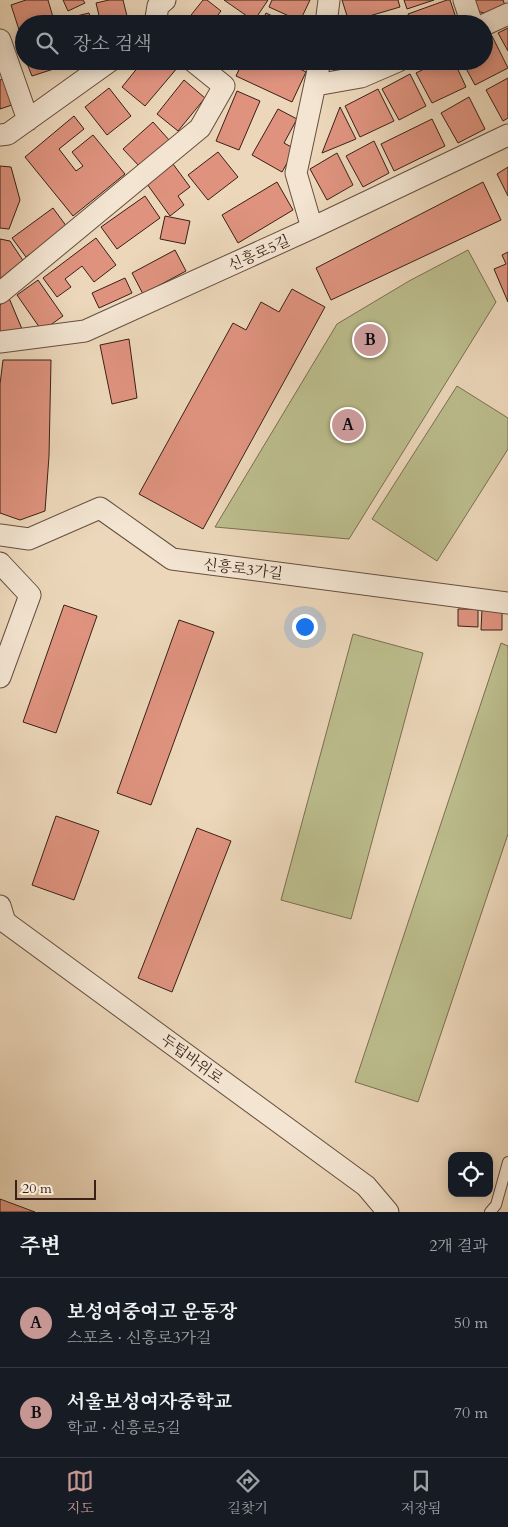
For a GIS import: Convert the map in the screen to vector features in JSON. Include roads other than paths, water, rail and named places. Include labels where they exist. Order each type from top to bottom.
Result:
[{"type":"street","points":[[327,15],[329,0]]},
{"type":"street","points":[[464,0],[469,15]]},
{"type":"street","points":[[493,21],[508,14]]},
{"type":"street","points":[[0,40],[28,120]]},
{"type":"street","points":[[0,135],[8,134],[97,70]]},
{"type":"street","points":[[0,293],[200,128],[224,86],[204,70]]},
{"type":"street","points":[[312,228],[296,173],[318,70]]},
{"type":"street","points":[[316,85],[361,77],[377,70]]},
{"type":"street","name":"신흥로5길","points":[[0,342],[85,331],[312,228],[507,136]]},
{"type":"street","name":"신흥로3가길","points":[[0,535],[29,539],[100,508],[172,559],[508,603]]},
{"type":"street","points":[[0,563],[30,595],[0,677]]},
{"type":"street","name":"두텁바위로","points":[[0,906],[5,922],[366,1186],[388,1212]]},
{"type":"lane","points":[[490,1212],[496,1205],[508,1162]]},
{"type":"place","name":"서울보성여자중학교","points":[[370,340]]},
{"type":"place","name":"보성여중여고 운동장","points":[[348,425]]}]
